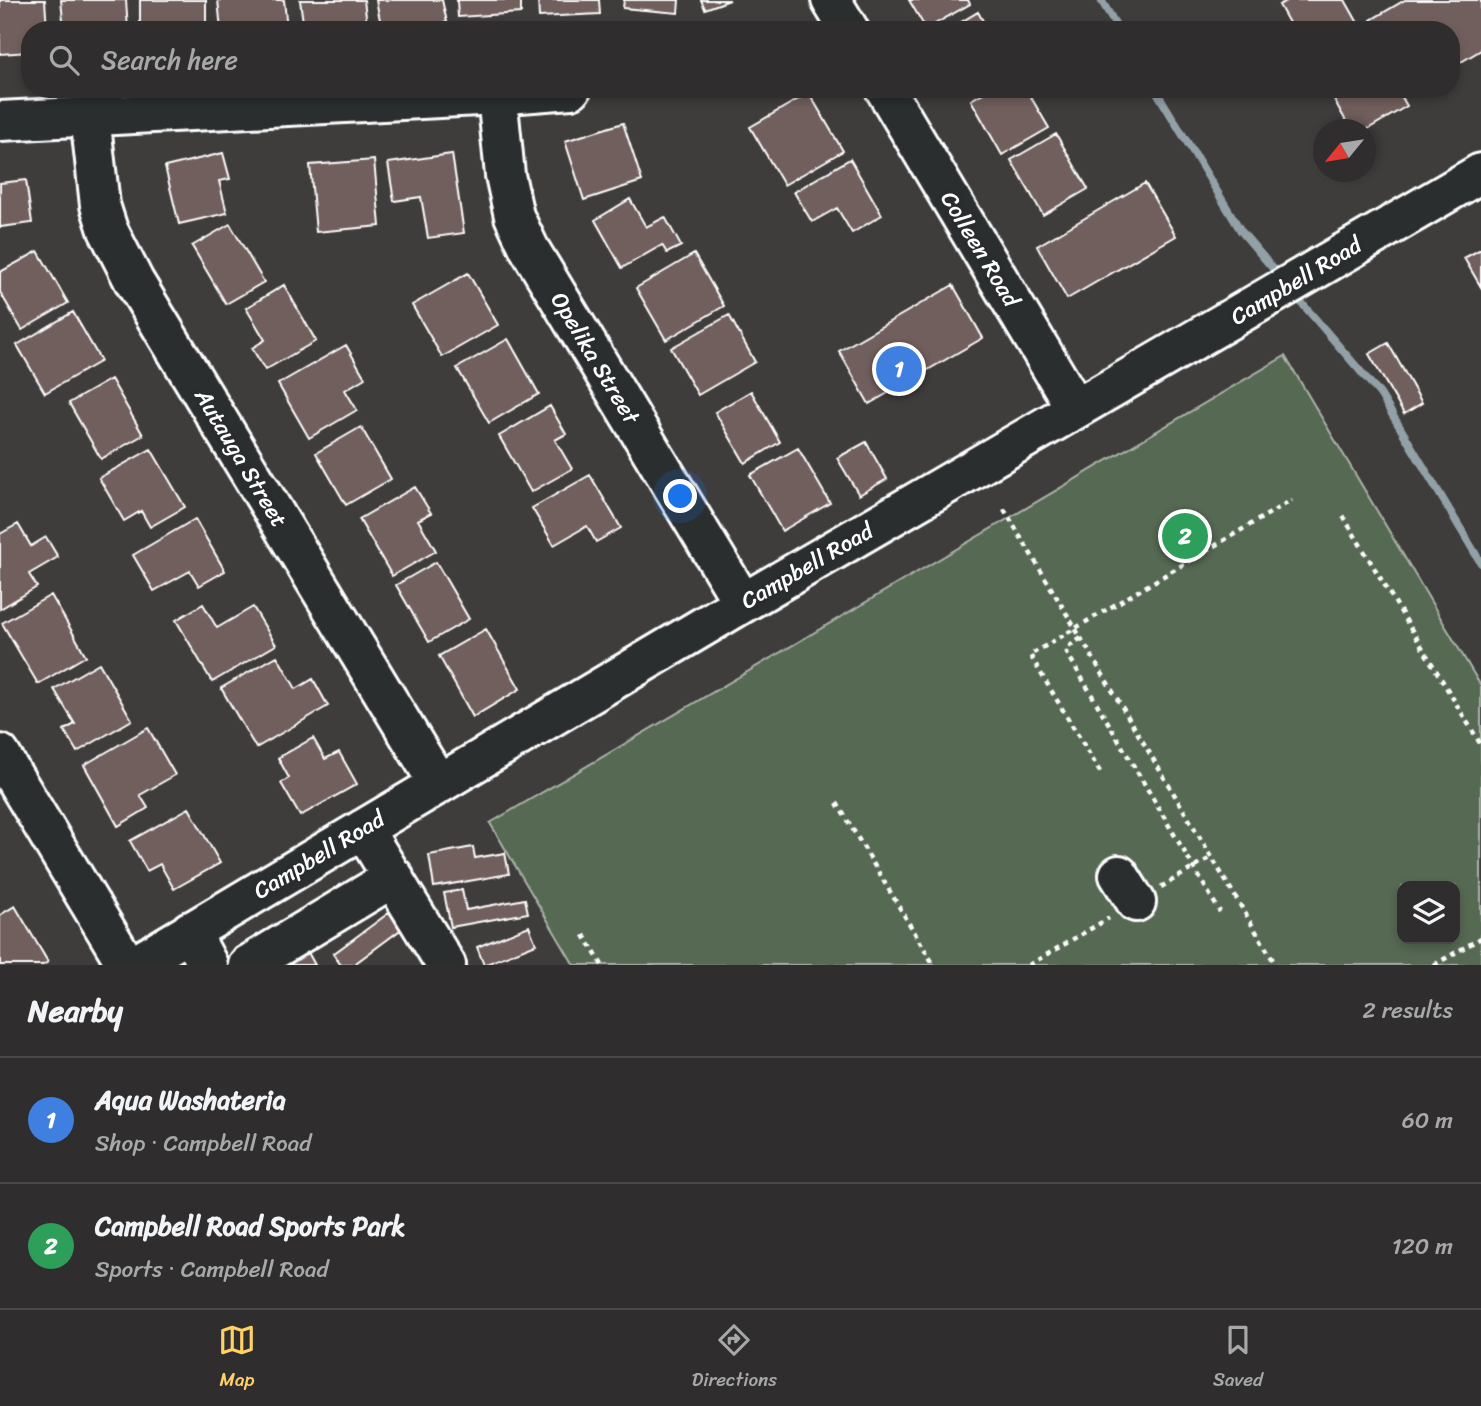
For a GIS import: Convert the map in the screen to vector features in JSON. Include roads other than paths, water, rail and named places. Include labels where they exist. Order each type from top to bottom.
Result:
[{"type":"street","points":[[0,121],[439,98]]},
{"type":"street","name":"Opelika Street","points":[[497,98],[505,175],[514,216],[529,248],[743,603]]},
{"type":"street","name":"Colleen Road","points":[[890,98],[1076,409]]},
{"type":"street","name":"Autauga Street","points":[[90,116],[100,205],[108,230],[134,281],[438,783]]},
{"type":"street","name":"Campbell Road","points":[[135,965],[743,603],[1481,173]]},
{"type":"street","points":[[0,754],[127,965]]},
{"type":"street","points":[[363,829],[446,965]]},
{"type":"street","points":[[248,965],[394,877]]},
{"type":"street","points":[[190,931],[208,965]]},
{"type":"waterway","points":[[1101,0],[1114,21]]},
{"type":"waterway","points":[[1160,98],[1241,231],[1281,278]]},
{"type":"waterway","points":[[1294,294],[1380,394],[1481,563]]},
{"type":"place","name":"Aqua Washateria","points":[[899,369]]},
{"type":"place","name":"Campbell Road Sports Park","points":[[1185,536]]}]
